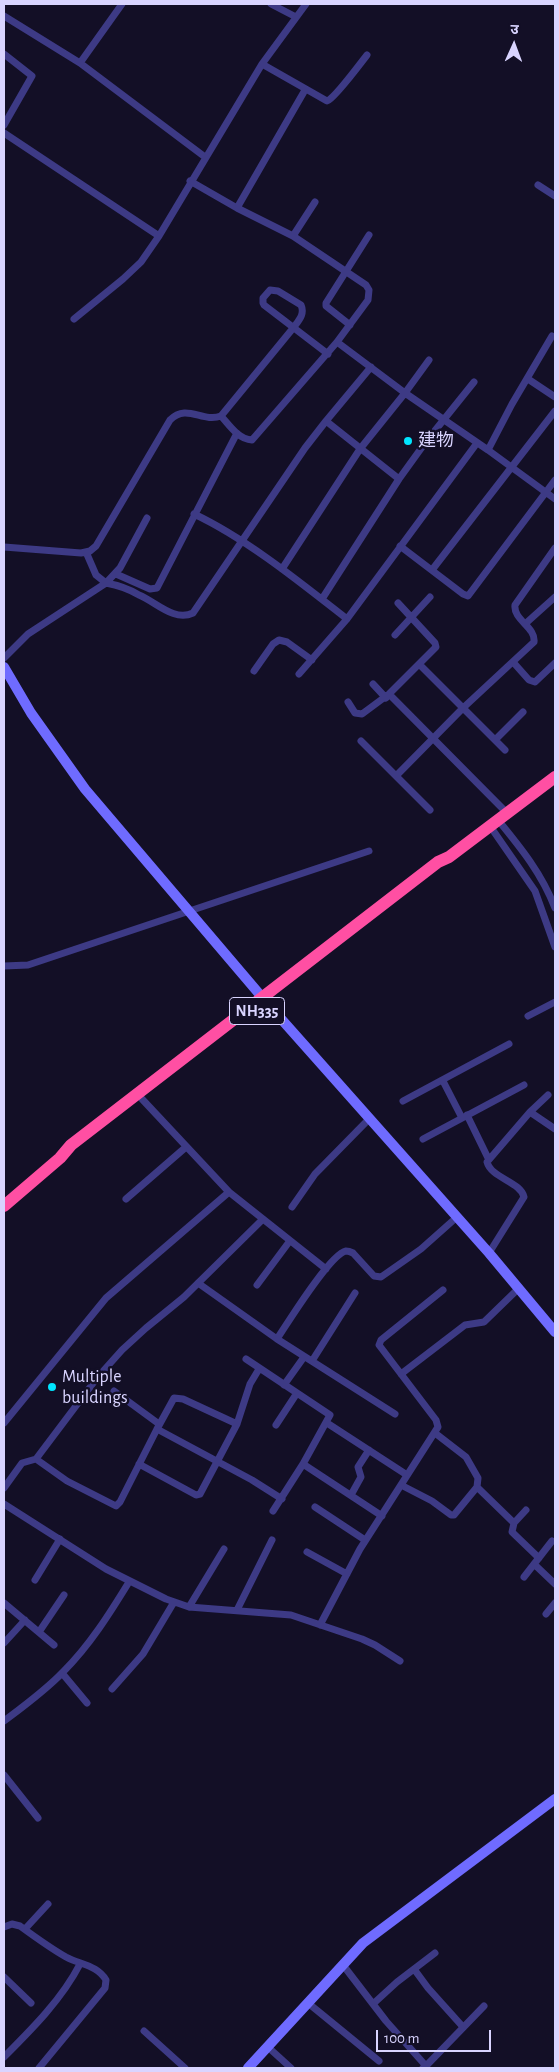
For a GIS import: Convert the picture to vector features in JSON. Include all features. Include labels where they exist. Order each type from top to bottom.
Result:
[{"type":"highway","name":"NH335","points":[[60,1158],[69,1155],[142,1100],[438,862],[449,857],[555,778]]},
{"type":"highway","name":"NH335","points":[[4,1206],[60,1158],[71,1145],[265,1000]]},
{"type":"street","points":[[80,63],[122,4]]},
{"type":"street","points":[[271,4],[296,17]]},
{"type":"street","points":[[74,319],[141,262],[159,236],[190,181],[262,64],[306,4]]},
{"type":"street","points":[[4,16],[80,63],[205,157]]},
{"type":"street","points":[[4,54],[32,76],[4,125]]},
{"type":"street","points":[[262,64],[305,90],[324,100],[330,101],[367,55]]},
{"type":"street","points":[[237,208],[305,90]]},
{"type":"street","points":[[4,133],[159,236]]},
{"type":"street","points":[[190,181],[237,208],[293,236],[366,285],[370,295],[328,354],[256,437],[248,440],[237,433],[222,416]]},
{"type":"street","points":[[538,185],[555,196]]},
{"type":"street","points":[[293,236],[315,202]]},
{"type":"street","points":[[350,325],[326,306],[326,303],[369,235]]},
{"type":"street","points":[[4,547],[86,552],[96,546],[170,420],[176,414],[182,412],[210,418],[222,416],[294,328],[303,313],[301,306],[278,291],[270,290],[263,298],[263,303],[294,328],[328,354]]},
{"type":"street","points":[[488,450],[512,404],[552,336]]},
{"type":"street","points":[[337,342],[404,393],[488,450],[555,499]]},
{"type":"street","points":[[282,569],[360,449],[430,360]]},
{"type":"street","points":[[86,552],[96,575],[106,583],[140,595],[171,613],[187,616],[193,613],[305,448],[371,367]]},
{"type":"street","points":[[528,379],[555,397]]},
{"type":"street","points":[[322,599],[399,480],[474,382]]},
{"type":"street","points":[[432,570],[555,411]]},
{"type":"street","points":[[326,421],[399,480]]},
{"type":"street","points":[[116,574],[150,589],[157,588],[237,433]]},
{"type":"street","points":[[299,674],[347,619],[477,443]]},
{"type":"street","points":[[400,546],[468,596],[555,480]]},
{"type":"street","points":[[194,514],[211,522],[282,569],[347,619]]},
{"type":"street","points":[[4,658],[28,634],[106,583],[116,574],[147,518]]},
{"type":"street","points":[[396,776],[463,708],[534,642],[534,635],[516,614],[515,605],[555,548]]},
{"type":"street","points":[[395,635],[430,597]]},
{"type":"street","points":[[525,624],[555,597]]},
{"type":"street","points":[[348,702],[356,713],[360,715],[388,696],[420,665],[437,645],[398,603]]},
{"type":"street","points":[[254,671],[273,644],[279,640],[287,642],[312,660]]},
{"type":"street","points":[[513,662],[529,680],[534,682],[555,663]]},
{"type":"street","points":[[420,665],[505,750]]},
{"type":"street","points":[[4,667],[31,713],[72,773],[265,1000],[489,1253],[555,1332]]},
{"type":"street","points":[[373,684],[433,740],[534,865],[548,889],[555,908]]},
{"type":"street","points":[[496,740],[523,712]]},
{"type":"street","points":[[361,741],[430,810]]},
{"type":"street","points":[[498,820],[535,890],[555,946]]},
{"type":"street","points":[[4,966],[28,965],[369,851]]},
{"type":"street","points":[[528,1016],[555,1002]]},
{"type":"street","points":[[403,1101],[509,1044]]},
{"type":"street","points":[[443,1081],[488,1158],[487,1162],[491,1169],[521,1190],[524,1197],[489,1253]]},
{"type":"street","points":[[423,1139],[524,1084]]},
{"type":"street","points":[[488,1158],[548,1095]]},
{"type":"street","points":[[142,1100],[229,1192],[326,1269]]},
{"type":"street","points":[[530,1112],[555,1129]]},
{"type":"street","points":[[292,1207],[315,1174],[369,1119]]},
{"type":"street","points":[[126,1199],[186,1146]]},
{"type":"street","points":[[4,1423],[106,1298],[229,1192]]},
{"type":"street","points":[[277,1339],[326,1269],[343,1253],[350,1251],[374,1276],[381,1277],[421,1249],[457,1217]]},
{"type":"street","points":[[4,1488],[22,1463],[36,1459],[97,1378],[122,1350],[198,1283],[262,1220]]},
{"type":"street","points":[[257,1285],[290,1242]]},
{"type":"street","points":[[198,1283],[304,1357],[395,1414]]},
{"type":"street","points":[[401,1374],[465,1324],[484,1322],[519,1288]]},
{"type":"street","points":[[320,1625],[366,1540],[438,1427],[436,1420],[379,1344],[380,1340],[443,1290]]},
{"type":"street","points":[[312,1361],[355,1293]]},
{"type":"street","points":[[284,1385],[304,1357]]},
{"type":"street","points":[[246,1359],[330,1415],[303,1464],[273,1511]]},
{"type":"street","points":[[139,1464],[198,1495],[200,1494],[237,1424],[250,1384],[259,1369]]},
{"type":"street","points":[[114,1390],[158,1426],[282,1498]]},
{"type":"street","points":[[276,1424],[297,1393]]},
{"type":"street","points":[[36,1459],[67,1481],[116,1506],[120,1502],[172,1401],[178,1398],[237,1424]]},
{"type":"street","points":[[327,1423],[407,1475]]},
{"type":"street","points":[[401,1485],[432,1501],[452,1515],[457,1513],[477,1487],[478,1478],[470,1462],[435,1433]]},
{"type":"street","points":[[351,1496],[361,1477],[357,1470],[358,1467],[369,1450]]},
{"type":"street","points":[[303,1464],[382,1516]]},
{"type":"street","points":[[477,1487],[514,1522]]},
{"type":"street","points":[[4,1504],[129,1582],[174,1602],[189,1606],[291,1615],[375,1645],[400,1661]]},
{"type":"street","points":[[315,1507],[366,1540]]},
{"type":"street","points":[[526,1510],[514,1522],[512,1532],[555,1584]]},
{"type":"street","points":[[35,1580],[60,1539]]},
{"type":"street","points":[[237,1610],[272,1540]]},
{"type":"street","points":[[524,1576],[552,1541]]},
{"type":"street","points":[[189,1606],[224,1549]]},
{"type":"street","points":[[307,1552],[347,1574]]},
{"type":"street","points":[[4,1721],[62,1673],[102,1624],[129,1582]]},
{"type":"street","points":[[39,1632],[64,1595]]},
{"type":"street","points":[[112,1689],[143,1654],[174,1602]]},
{"type":"street","points":[[4,1603],[54,1645]]},
{"type":"street","points":[[546,1614],[555,1603]]},
{"type":"street","points":[[4,1643],[25,1620]]},
{"type":"street","points":[[62,1673],[86,1703]]},
{"type":"street","points":[[4,1775],[38,1818]]},
{"type":"street","points":[[248,2068],[269,2048],[363,1943],[555,1799]]},
{"type":"street","points":[[24,1929],[48,1904]]},
{"type":"street","points":[[4,1928],[12,1924],[24,1929],[64,1956],[80,1964],[97,1969],[104,1975],[106,1980],[105,1988],[40,2068]]},
{"type":"street","points":[[373,2004],[435,1953]]},
{"type":"street","points":[[4,2057],[60,1995],[73,1979],[80,1964]]},
{"type":"street","points":[[343,1965],[425,2067],[484,2006]]},
{"type":"street","points":[[414,1969],[428,1988],[463,2027]]},
{"type":"street","points":[[4,1978],[31,2003]]},
{"type":"street","points":[[308,2004],[379,2061]]},
{"type":"street","points":[[144,2031],[185,2068]]},
{"type":"street","points":[[269,2048],[291,2068]]},
{"type":"place","name":"建物","points":[[408,441]]},
{"type":"place","name":"Multiple buildings","points":[[52,1387]]}]
